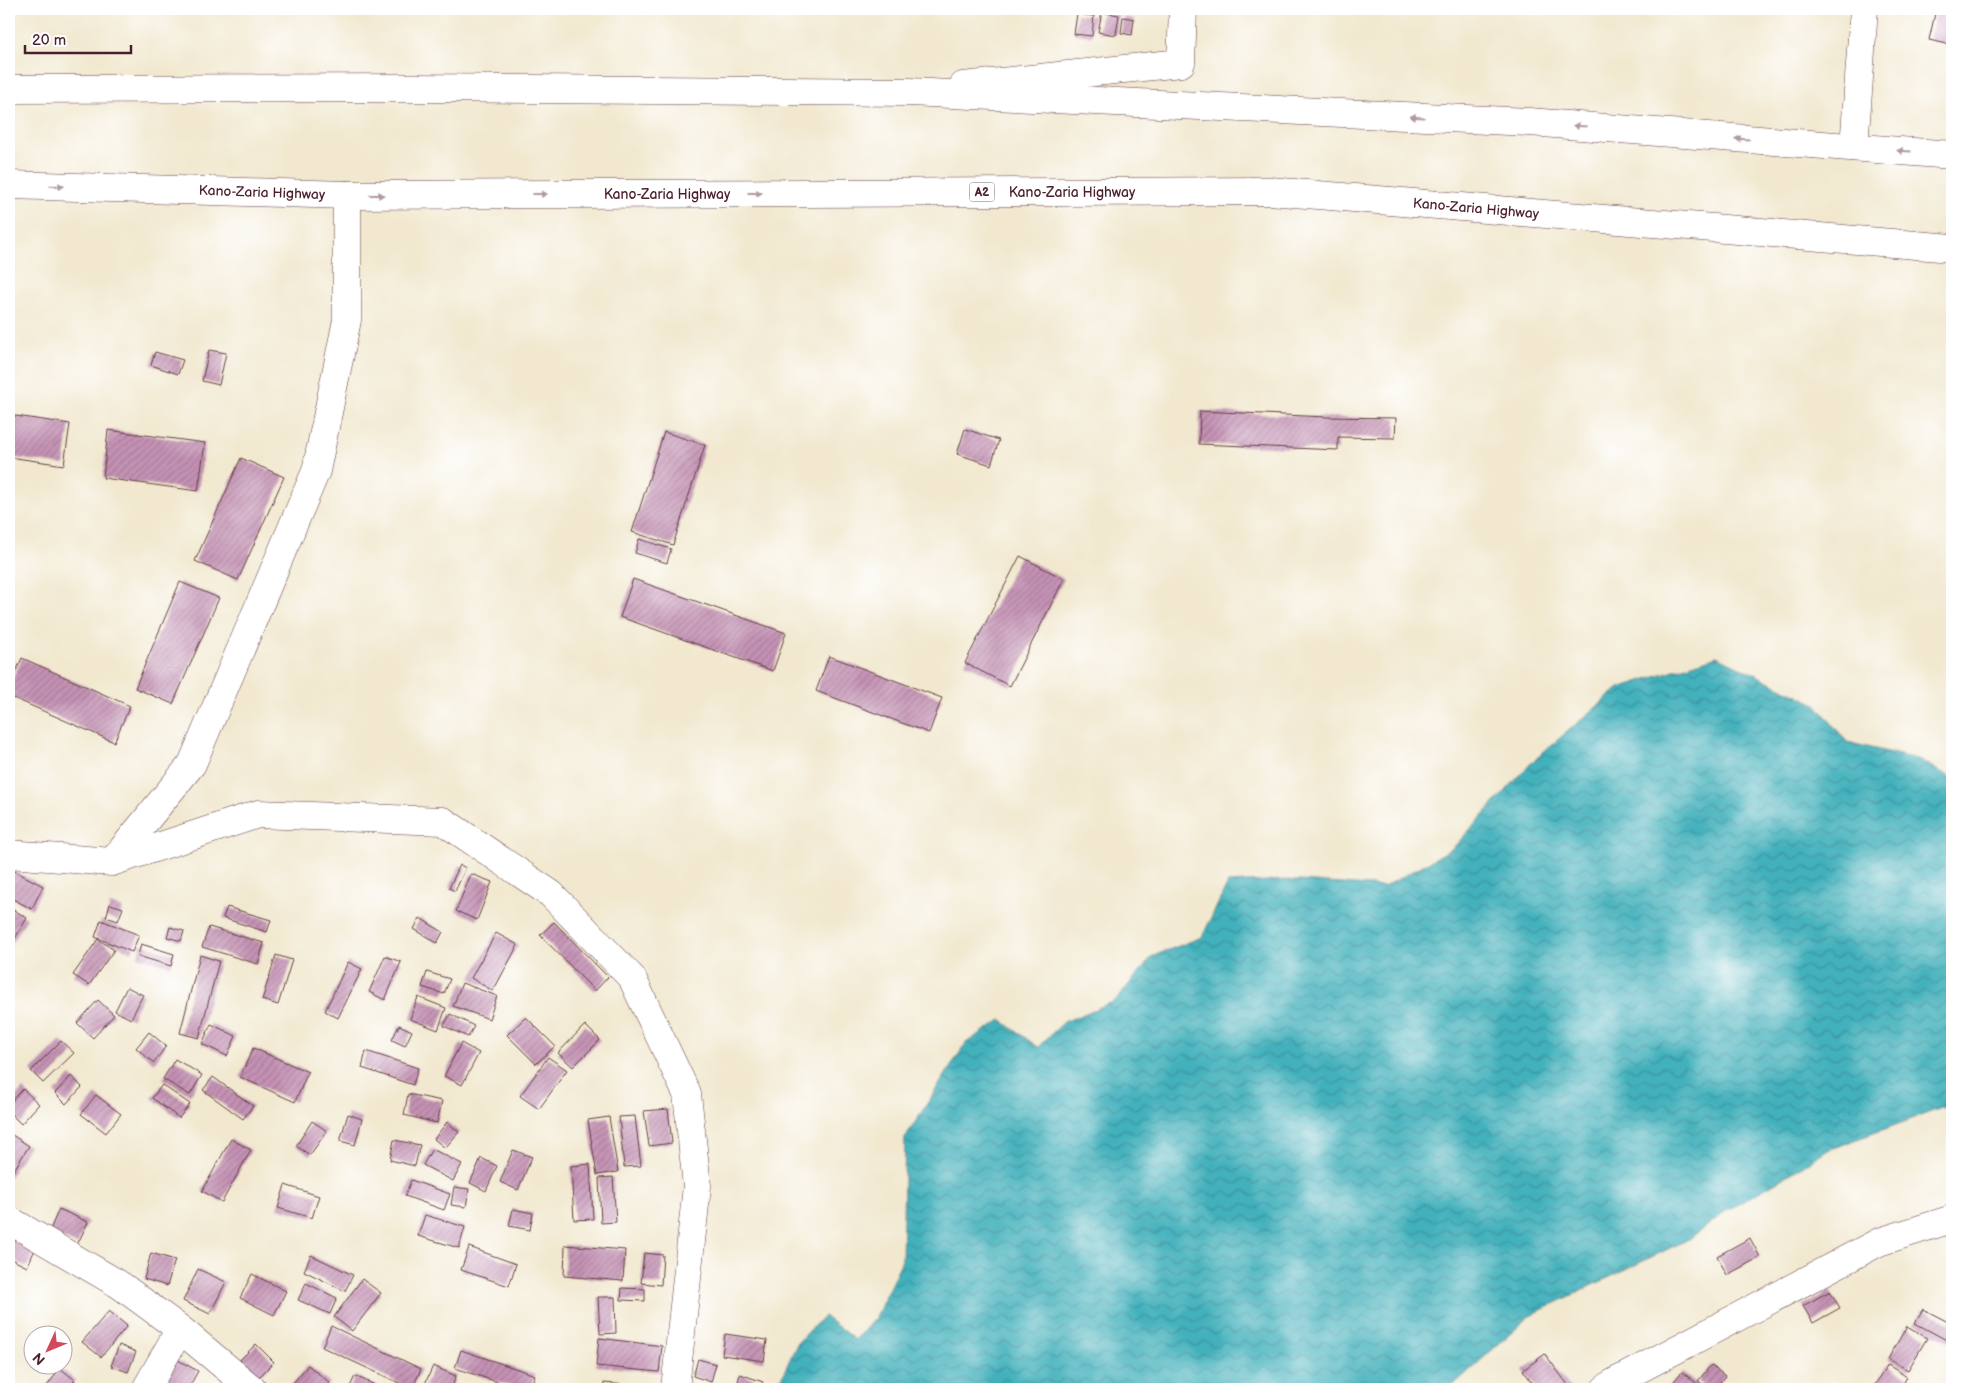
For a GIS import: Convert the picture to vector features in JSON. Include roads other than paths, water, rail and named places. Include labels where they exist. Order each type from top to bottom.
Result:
[{"type":"main road","points":[[909,92],[1181,63],[1183,9]]},
{"type":"main road","points":[[1854,147],[1864,9]]},
{"type":"main road","points":[[9,89],[411,88],[909,92],[1529,122],[1952,155]]},
{"type":"main road","name":"Kano-Zaria Highway","points":[[9,184],[347,195],[1270,191],[1952,248]]},
{"type":"main road","points":[[112,862],[192,764],[316,472],[347,320],[347,195]]},
{"type":"main road","points":[[9,854],[112,862],[258,814],[442,820],[550,894],[632,978],[687,1094],[697,1186],[675,1389]]},
{"type":"main road","points":[[1605,1389],[1613,1383],[1879,1242],[1952,1219]]},
{"type":"main road","points":[[9,1220],[120,1285],[180,1328],[252,1389]]},
{"type":"main road","points":[[146,1389],[180,1328]]},
{"type":"water","points":[[1717,656],[1816,704],[1847,742],[1920,760],[1952,778],[1952,1106],[1939,1109],[1825,1151],[1790,1174],[1726,1211],[1693,1237],[1531,1315],[1449,1389],[776,1389],[798,1342],[824,1316],[855,1340],[876,1317],[902,1260],[905,1138],[966,1043],[1001,1020],[1038,1047],[1064,1022],[1115,1001],[1153,956],[1202,937],[1228,883],[1286,880],[1384,887],[1453,848],[1535,759],[1619,688]]}]
